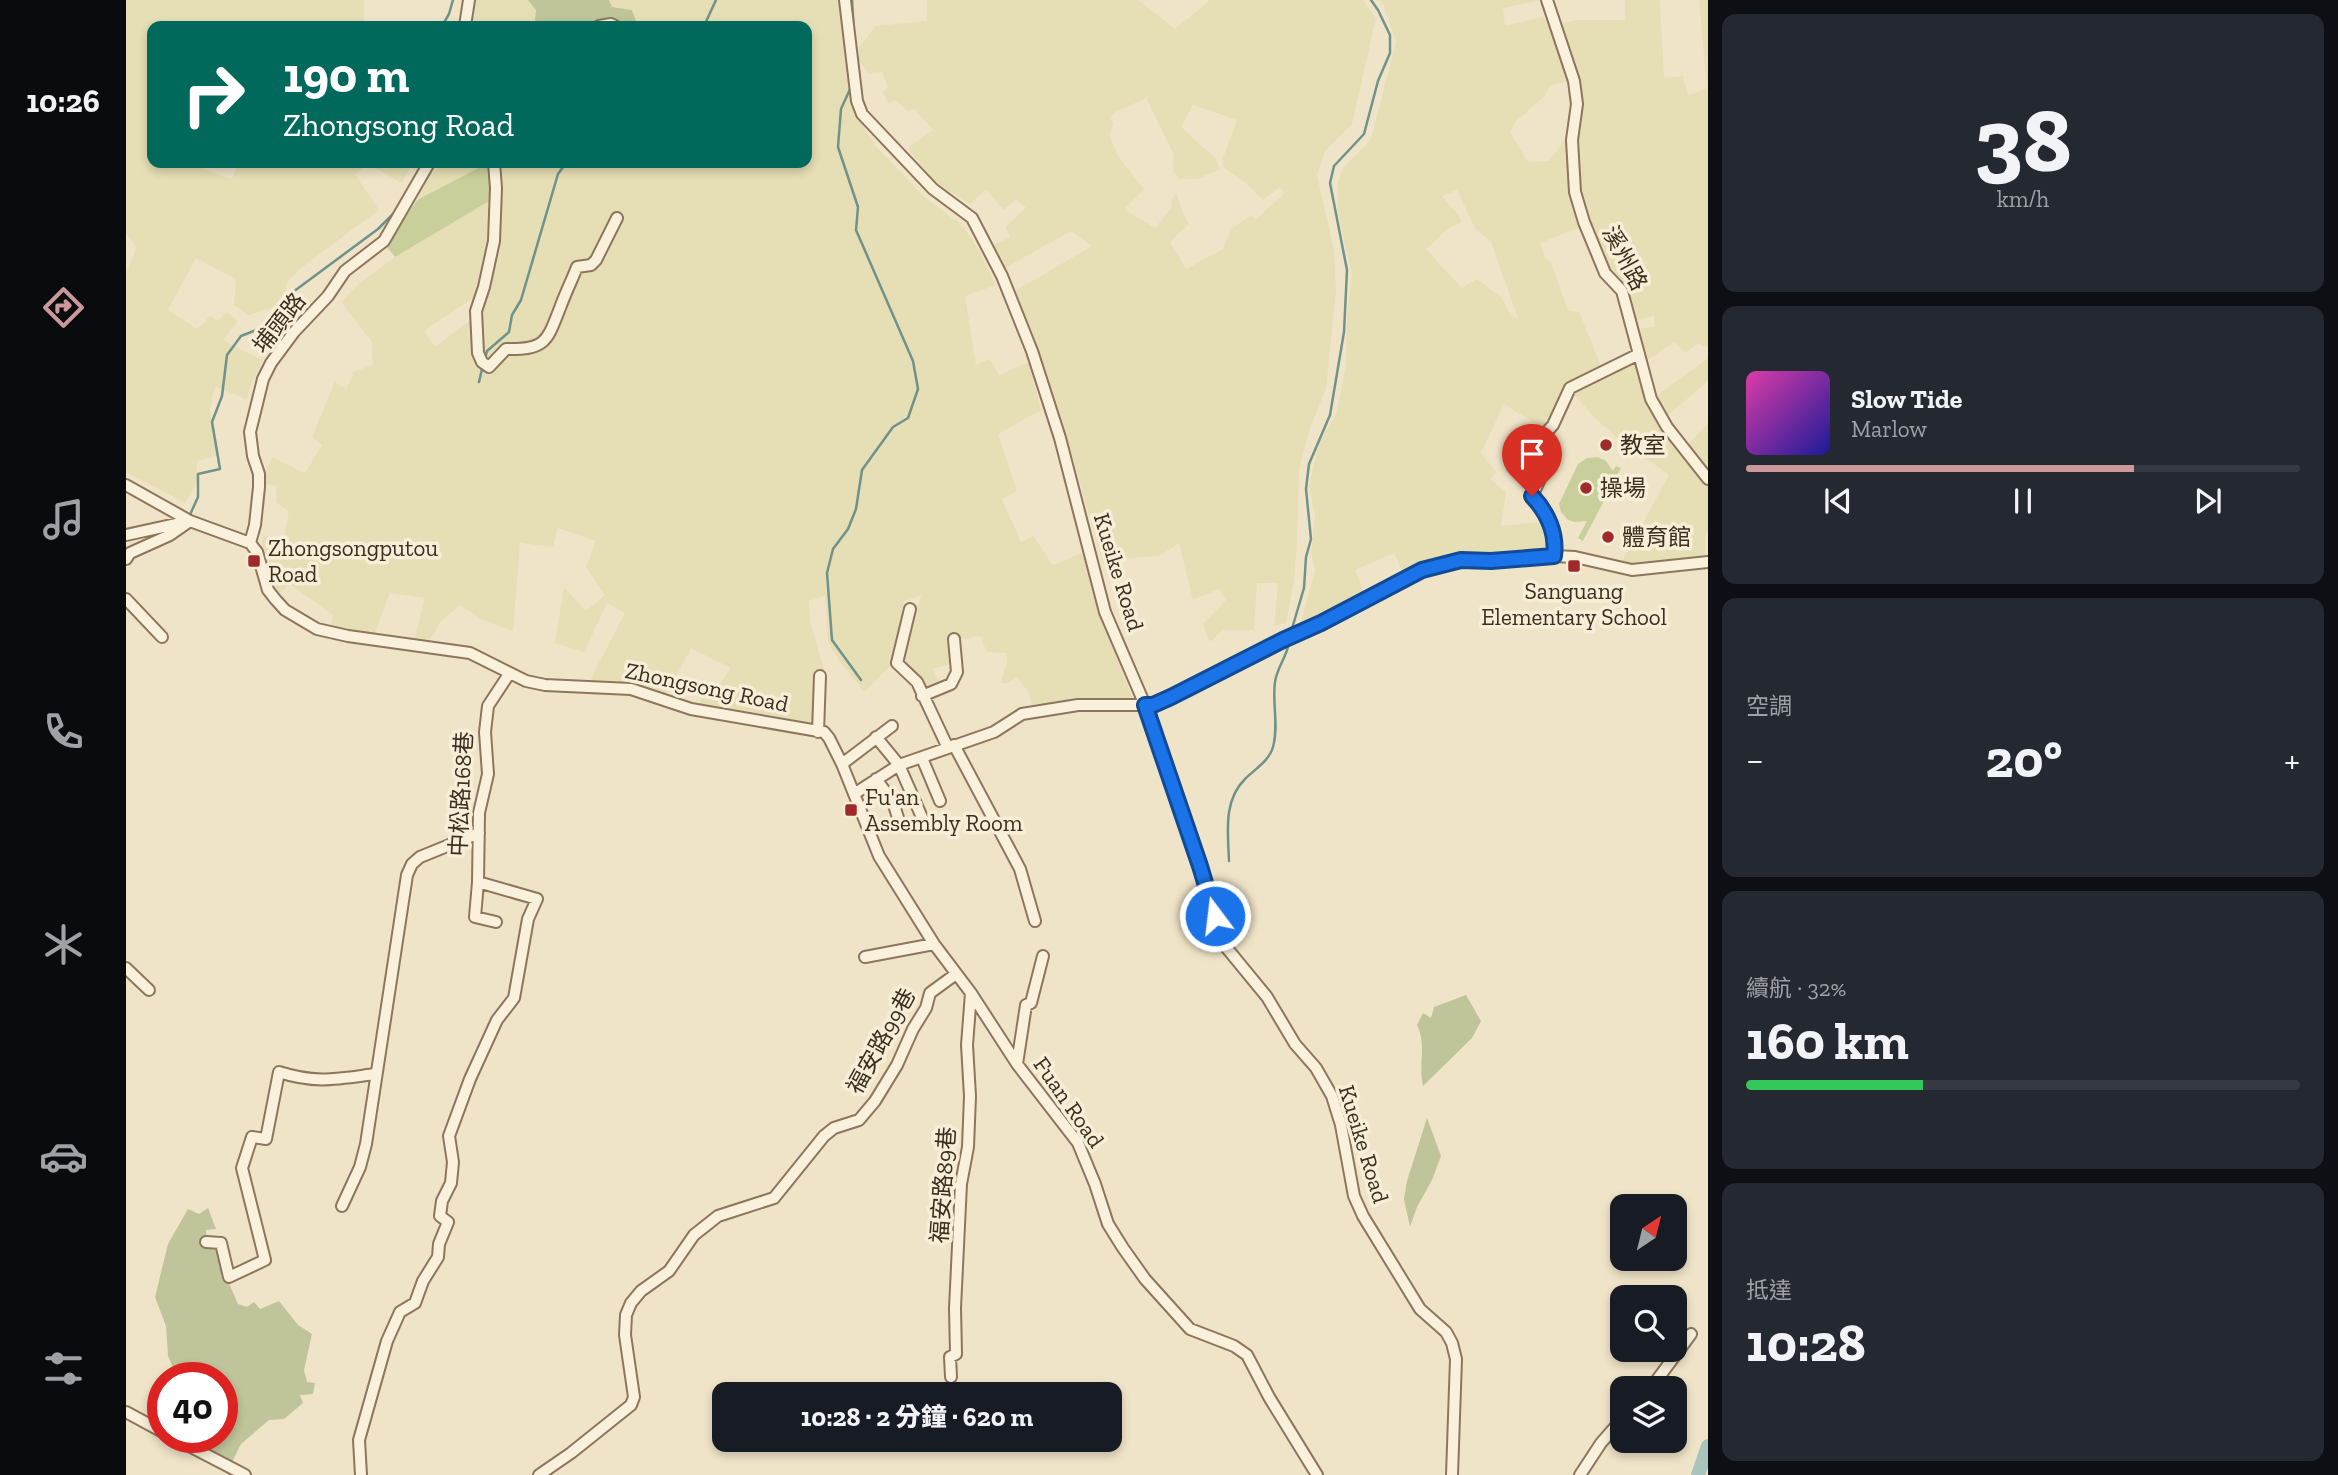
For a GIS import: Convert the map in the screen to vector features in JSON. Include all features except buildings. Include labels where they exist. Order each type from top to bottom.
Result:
[{"type":"street","points":[[466,21],[469,0]]},
{"type":"street","name":"Kueike Road","points":[[845,0],[856,101],[862,114],[933,189],[972,218],[1002,276],[1032,351],[1060,438],[1105,612],[1145,705],[1209,891],[1221,941],[1268,997],[1295,1044],[1316,1068],[1332,1096],[1354,1196],[1363,1216],[1420,1309],[1446,1332],[1452,1343],[1456,1359],[1452,1475]]},
{"type":"street","name":"溪州路","points":[[1547,0],[1574,81],[1577,104],[1572,140],[1575,192],[1593,248],[1605,273],[1622,291],[1651,399],[1667,426],[1708,479]]},
{"type":"street","name":"埔頭路","points":[[250,543],[256,525],[259,474],[250,432],[263,379],[271,363],[294,332],[328,296],[345,271],[384,241],[426,168]]},
{"type":"street","points":[[494,168],[494,241],[476,311],[478,353],[482,362],[489,367],[506,348],[532,347],[550,337],[578,267],[591,265],[596,260],[617,218]]},
{"type":"street","points":[[1554,556],[1555,547],[1549,521],[1532,496],[1549,460],[1548,454],[1539,446],[1553,425],[1570,388],[1639,354]]},
{"type":"street","points":[[126,485],[190,522],[250,543]]},
{"type":"street","points":[[126,535],[190,522]]},
{"type":"street","points":[[126,559],[130,553],[170,535],[190,522]]},
{"type":"street","name":"Zhongsong Road","points":[[250,543],[257,552],[268,590],[275,599],[285,610],[317,629],[348,636],[470,653],[509,674],[545,685],[631,689],[691,709],[818,732]]},
{"type":"street","points":[[820,676],[818,732],[824,732],[829,738],[853,794],[899,765],[993,732],[1022,714],[1079,705],[1153,705],[1422,570],[1461,560],[1491,561],[1554,556],[1575,557],[1632,570],[1708,562]]},
{"type":"street","points":[[126,599],[162,637]]},
{"type":"street","points":[[910,609],[897,663],[917,682],[922,696],[1020,869],[1035,921]]},
{"type":"street","points":[[922,696],[951,684],[957,672],[954,639]]},
{"type":"street","name":"中松路168巷","points":[[361,1475],[359,1440],[387,1341],[400,1312],[415,1303],[438,1256],[439,1244],[448,1222],[440,1216],[442,1201],[451,1183],[453,1163],[449,1136],[470,1079],[497,1020],[514,998],[528,919],[537,899],[478,882],[479,813],[488,774],[485,732],[488,706],[509,674]]},
{"type":"street","points":[[842,764],[892,726]]},
{"type":"street","points":[[876,737],[899,765],[925,822]]},
{"type":"street","points":[[922,758],[940,801]]},
{"type":"street","points":[[876,779],[893,802],[900,824]]},
{"type":"street","name":"Fuan Road","points":[[853,794],[879,856],[933,944],[971,993],[1017,1064],[1077,1143],[1095,1184],[1108,1224],[1145,1279],[1189,1329],[1234,1346],[1247,1355],[1269,1397],[1317,1475]]},
{"type":"street","points":[[342,1206],[360,1167],[407,875],[419,857],[480,833]]},
{"type":"street","points":[[478,882],[475,917],[496,922]]},
{"type":"street","points":[[865,957],[933,944]]},
{"type":"street","points":[[1017,1064],[1026,1005],[1031,1003],[1043,956]]},
{"type":"street","points":[[126,968],[149,990]]},
{"type":"street","name":"福安路99巷","points":[[540,1475],[631,1405],[634,1397],[625,1335],[626,1315],[641,1291],[669,1271],[702,1228],[718,1216],[775,1198],[824,1136],[834,1128],[859,1120],[875,1101],[897,1065],[926,1008],[930,993],[956,974]]},
{"type":"street","name":"福安路89巷","points":[[951,1377],[950,1357],[956,1353],[955,1308],[961,1184],[968,1147],[970,1096],[967,1045],[971,993]]},
{"type":"street","points":[[206,1242],[221,1243],[229,1277],[265,1260],[242,1168],[252,1137],[265,1139],[279,1072],[303,1080],[375,1074]]},
{"type":"street","points":[[1660,1376],[1691,1334]]},
{"type":"street","points":[[126,1412],[147,1423]]},
{"type":"street","points":[[1580,1475],[1610,1433]]},
{"type":"street","points":[[203,1453],[245,1475]]},
{"type":"shaded area","points":[[126,0],[364,0],[364,21],[147,21],[147,168],[200,168],[232,179],[236,168],[363,168],[355,174],[379,210],[306,264],[287,282],[284,300],[272,308],[249,315],[234,305],[236,279],[196,258],[168,310],[197,329],[210,316],[218,321],[227,312],[238,321],[223,340],[262,360],[247,400],[215,386],[210,410],[217,456],[197,461],[197,482],[185,503],[126,472],[126,273],[137,247],[126,233]]},
{"type":"shaded area","points":[[472,0],[528,0],[536,10],[536,21],[468,21]]},
{"type":"shaded area","points":[[609,0],[841,0],[850,91],[856,115],[875,145],[923,196],[964,227],[996,285],[965,296],[976,365],[990,359],[999,375],[1029,362],[1041,410],[998,434],[1017,491],[1002,499],[1021,542],[1033,536],[1053,565],[1084,552],[1100,615],[1134,702],[1032,707],[1029,693],[1017,677],[1006,684],[1001,682],[1007,662],[1006,653],[987,652],[980,636],[949,638],[952,664],[932,669],[943,689],[923,693],[892,664],[865,692],[840,662],[828,641],[825,596],[809,601],[810,621],[826,677],[816,691],[814,729],[699,709],[702,693],[716,689],[731,668],[691,648],[664,698],[630,683],[589,682],[625,613],[607,603],[584,652],[555,643],[564,587],[586,611],[605,595],[586,567],[596,541],[558,528],[553,547],[520,543],[513,631],[483,620],[460,605],[441,621],[428,643],[414,641],[425,598],[390,593],[374,634],[331,628],[333,615],[290,584],[279,593],[272,585],[269,564],[261,551],[263,535],[284,539],[289,511],[276,502],[277,486],[263,483],[263,475],[273,457],[305,473],[322,445],[312,437],[335,382],[346,389],[352,372],[373,365],[372,342],[341,302],[361,282],[395,257],[491,200],[491,168],[812,168],[812,21],[636,21],[632,10],[612,7]],"holes":[[[472,299],[472,319],[435,347],[424,331]],[[921,595],[917,613],[905,611],[903,602]]]},
{"type":"shaded area","points":[[927,0],[1138,0],[1175,29],[1210,0],[1363,0],[1376,18],[1352,124],[1325,151],[1317,175],[1334,251],[1336,290],[1326,389],[1310,428],[1299,469],[1294,581],[1286,623],[1274,626],[1278,583],[1257,583],[1254,630],[1223,630],[1210,642],[1203,624],[1226,600],[1219,589],[1193,600],[1179,543],[1159,556],[1119,559],[1103,564],[1063,424],[1015,291],[1092,246],[1071,231],[1005,268],[992,246],[1011,237],[1005,227],[1026,208],[1017,199],[1004,210],[986,190],[970,204],[940,186],[917,161],[908,148],[933,130],[915,109],[907,111],[896,100],[889,104],[882,92],[888,88],[882,72],[869,73],[859,61],[859,47],[876,26],[927,21]],"holes":[[[1146,98],[1174,155],[1173,171],[1180,179],[1197,179],[1220,169],[1215,158],[1181,127],[1193,105],[1237,120],[1222,161],[1224,168],[1263,200],[1280,187],[1285,193],[1256,219],[1251,216],[1232,228],[1223,249],[1186,269],[1170,242],[1189,224],[1177,194],[1172,198],[1171,208],[1155,228],[1128,212],[1126,207],[1144,189],[1119,158],[1109,135],[1114,113]]]},
{"type":"shaded area","points":[[1379,0],[1542,0],[1503,8],[1505,26],[1543,17],[1548,26],[1577,20],[1625,20],[1625,0],[1660,0],[1664,78],[1683,76],[1688,96],[1707,88],[1699,0],[1708,0],[1708,348],[1698,343],[1686,353],[1674,342],[1641,364],[1652,399],[1707,359],[1708,353],[1708,381],[1666,417],[1685,447],[1708,423],[1708,530],[1705,537],[1705,556],[1618,569],[1669,475],[1618,438],[1596,419],[1570,390],[1547,431],[1504,404],[1481,453],[1496,472],[1490,479],[1506,492],[1501,526],[1550,521],[1553,556],[1464,557],[1405,577],[1394,553],[1355,570],[1364,593],[1362,598],[1299,630],[1315,570],[1311,552],[1315,516],[1309,486],[1319,443],[1336,414],[1346,367],[1347,313],[1352,275],[1338,213],[1338,183],[1343,168],[1371,139],[1396,42],[1383,4]],"holes":[[[1575,79],[1575,127],[1549,161],[1528,162],[1510,132],[1515,122],[1546,95],[1549,86]],[[1457,190],[1475,228],[1491,242],[1518,318],[1511,316],[1502,298],[1477,279],[1462,288],[1426,249],[1449,228],[1462,222],[1442,196]],[[1578,228],[1599,269],[1627,301],[1632,321],[1654,316],[1655,326],[1639,329],[1641,360],[1609,367],[1601,366],[1579,312],[1568,310],[1551,263],[1545,258],[1540,243]]]},
{"type":"shaded area","points":[[375,168],[410,168],[402,183]]},
{"type":"shaded area","points":[[439,168],[478,168],[417,200],[431,172]]},
{"type":"green space","points":[[528,0],[609,0],[612,7],[632,10],[636,21],[536,21],[536,10]]},
{"type":"green space","points":[[478,168],[491,168],[491,200],[395,257],[386,246],[417,200]]},
{"type":"green space","points":[[1598,457],[1606,461],[1613,471],[1616,466],[1621,468],[1583,541],[1578,538],[1587,521],[1568,520],[1561,512],[1559,504],[1578,464],[1587,458]]},
{"type":"green space","points":[[1466,995],[1481,1021],[1472,1038],[1423,1086],[1422,1047],[1417,1025],[1423,1013],[1431,1018],[1434,1007]]},
{"type":"green space","points":[[1427,1118],[1441,1156],[1410,1227],[1404,1199]]},
{"type":"green space","points":[[208,1208],[216,1229],[206,1230],[208,1248],[218,1249],[238,1304],[247,1307],[254,1302],[260,1309],[279,1301],[298,1325],[312,1334],[304,1370],[307,1382],[315,1383],[313,1394],[300,1395],[303,1403],[284,1419],[269,1420],[241,1444],[238,1450],[238,1362],[171,1362],[166,1326],[155,1297],[168,1244],[188,1209],[199,1214]]},
{"type":"green space","points":[[213,1453],[236,1453],[231,1464]]},
{"type":"waterway","points":[[445,21],[453,0]]},
{"type":"waterway","points":[[706,21],[716,0]]},
{"type":"waterway","points":[[852,0],[854,33]]},
{"type":"waterway","points":[[1291,632],[1304,588],[1306,557],[1311,539],[1306,489],[1309,464],[1330,415],[1344,332],[1347,270],[1330,183],[1334,166],[1364,134],[1378,81],[1390,53],[1390,35],[1371,0]]},
{"type":"waterway","points":[[851,87],[841,109],[838,147],[858,207],[856,230],[913,361],[918,389],[908,418],[893,427],[862,470],[856,509],[848,529],[833,549],[827,573],[832,640],[861,680]]},
{"type":"waterway","points":[[485,359],[487,351],[509,332],[512,315],[521,300],[558,174],[562,168]]},
{"type":"waterway","points":[[189,517],[198,497],[198,474],[220,469],[212,422],[222,396],[227,355],[241,336],[284,319],[292,308],[293,292],[378,229],[395,212]]},
{"type":"waterway","points":[[479,382],[483,365]]},
{"type":"waterway","points":[[1229,861],[1230,807],[1238,788],[1265,761],[1273,747],[1275,682],[1289,642]]},
{"type":"waterway","points":[[1698,1475],[1708,1446]]},
{"type":"place","name":"教室","points":[[1606,445]]},
{"type":"place","name":"操場","points":[[1586,488]]},
{"type":"place","name":"體育館","points":[[1608,537]]},
{"type":"place","name":"Zhongsongputou Road","points":[[254,561]]},
{"type":"place","name":"Sanguang Elementary School","points":[[1574,566]]},
{"type":"place","name":"Fu'an Assembly Room","points":[[851,810]]},
{"type":"route","points":[[1215,916],[1209,891],[1145,705],[1153,705],[1171,697],[1422,570],[1461,560],[1491,561],[1554,556],[1555,547],[1549,521],[1532,496]]}]
